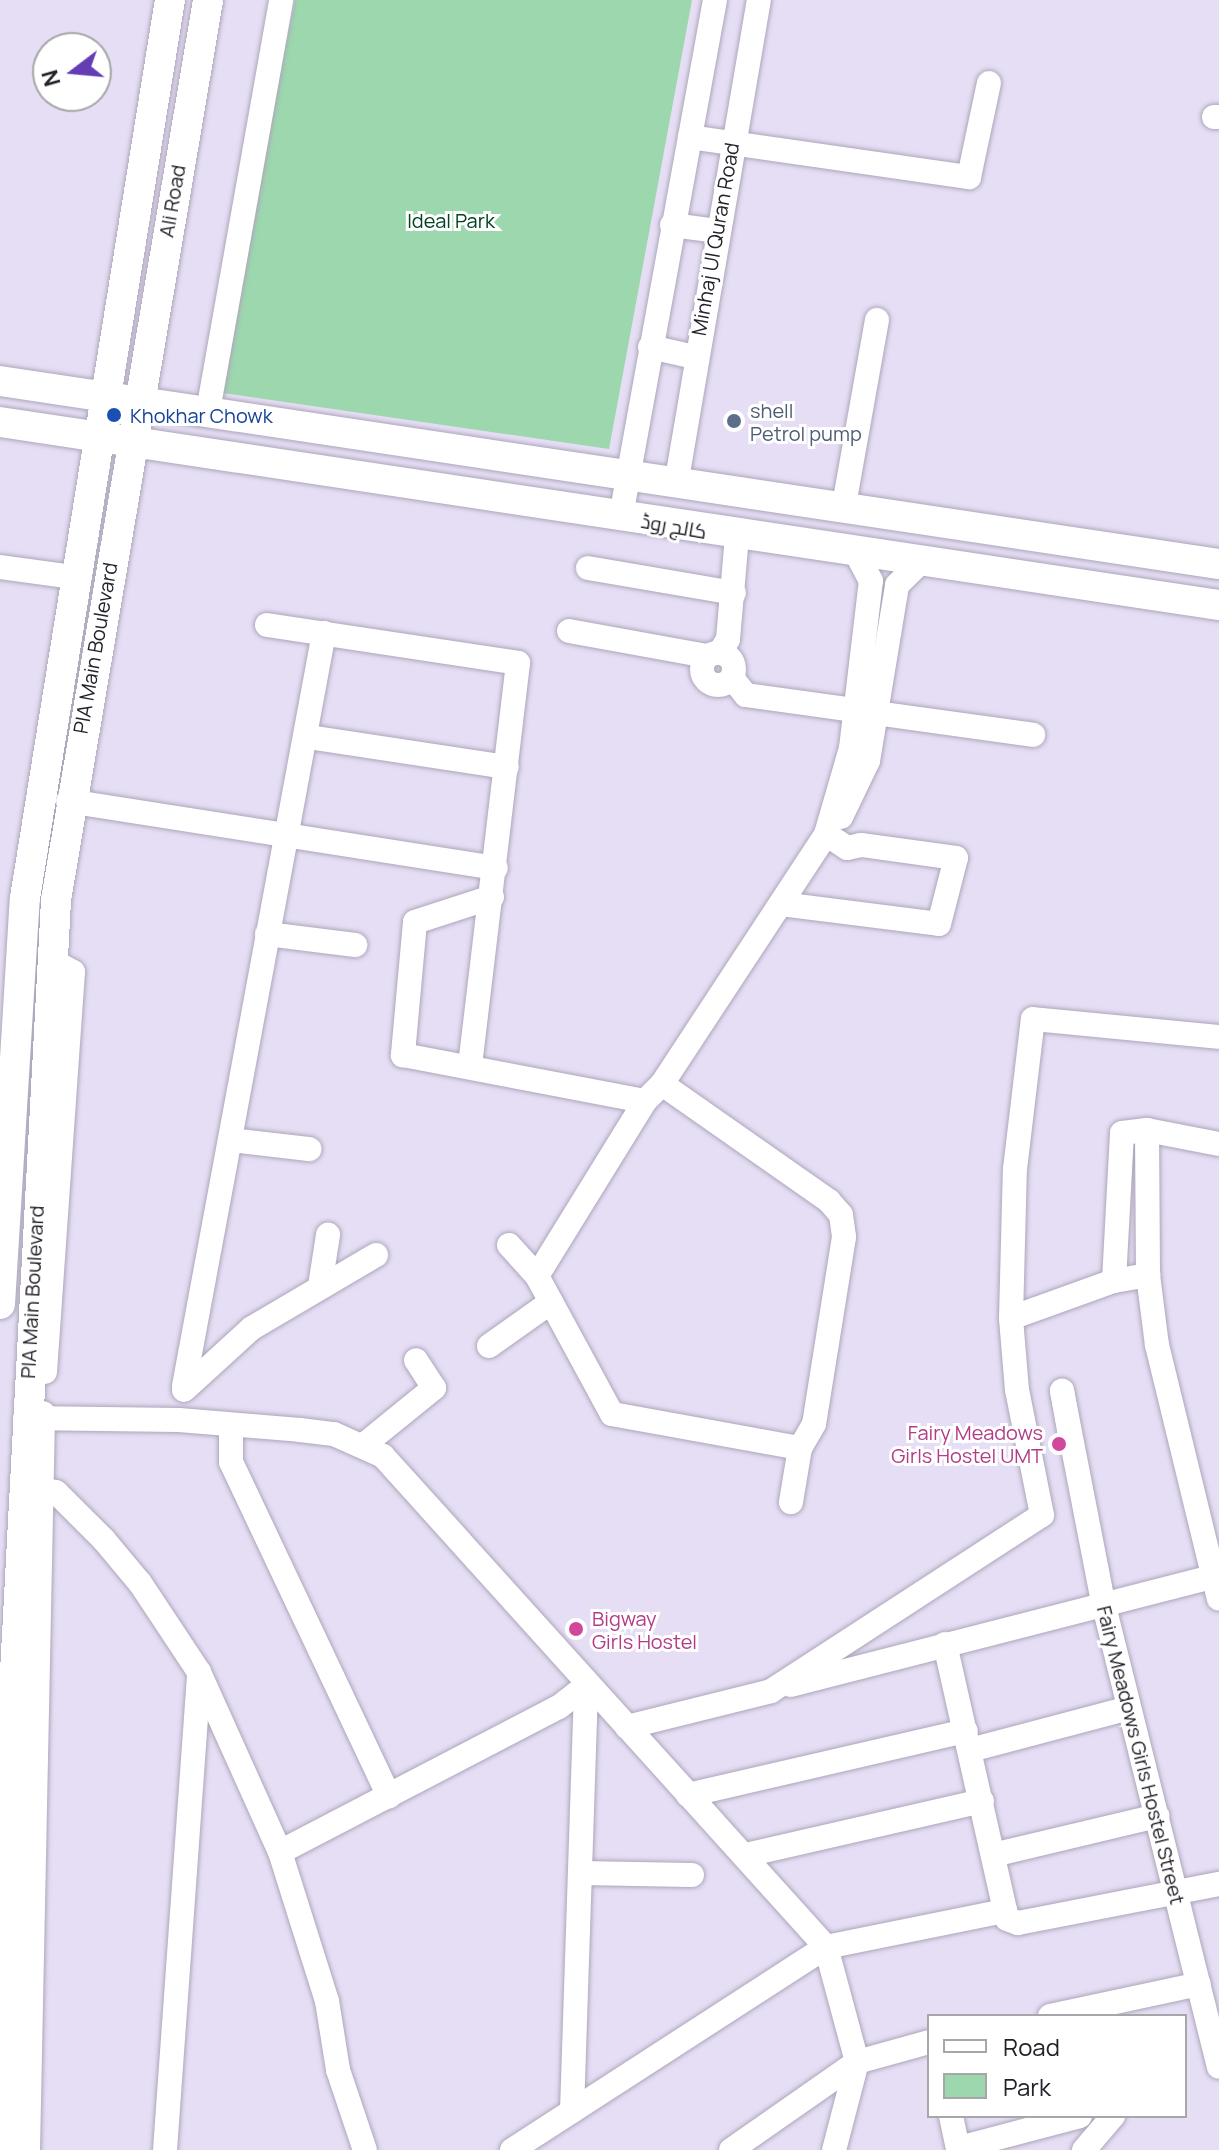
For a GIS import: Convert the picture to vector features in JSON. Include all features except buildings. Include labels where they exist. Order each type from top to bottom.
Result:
[{"type":"main road","name":"Ali Road","points":[[122,399],[160,59],[170,0]]},
{"type":"main road","name":"Ali Road","points":[[122,399],[208,0]]},
{"type":"main road","points":[[160,59],[196,65]]},
{"type":"main road","points":[[0,381],[677,479],[1219,564]]},
{"type":"main road","name":"PIA Main Boulevard","points":[[0,1304],[13,899],[101,436],[122,399]]},
{"type":"main road","name":"PIA Main Boulevard","points":[[7,2150],[13,1710],[32,1487],[52,948],[68,801],[130,441],[122,399]]},
{"type":"main road","points":[[0,422],[101,436]]},
{"type":"main road","name":"کالج روڈ","points":[[101,436],[737,536],[1219,605]]},
{"type":"main road","points":[[13,899],[56,900]]},
{"type":"main road","points":[[11,935],[52,948]]},
{"type":"street","points":[[208,411],[281,0]]},
{"type":"street","points":[[621,516],[715,0]]},
{"type":"street","name":"Minhaj Ul Quran Road","points":[[677,479],[731,143],[759,0]]},
{"type":"street","points":[[690,137],[969,177],[989,83]]},
{"type":"street","points":[[672,225],[717,231]]},
{"type":"street","points":[[844,505],[877,320]]},
{"type":"street","points":[[650,347],[695,357]]},
{"type":"street","points":[[713,654],[728,639],[737,536]]},
{"type":"street","points":[[856,553],[871,581],[866,714]]},
{"type":"street","points":[[537,1276],[654,1092],[827,832],[866,714],[897,585],[922,561]]},
{"type":"street","points":[[0,567],[73,577]]},
{"type":"street","points":[[588,568],[734,593]]},
{"type":"street","points":[[267,625],[518,663],[496,868],[470,1064]]},
{"type":"street","points":[[569,631],[730,657],[732,678],[746,695],[1033,735]]},
{"type":"street","points":[[179,1420],[267,934],[308,737],[324,633]]},
{"type":"street","points":[[308,737],[507,767]]},
{"type":"street","points":[[68,801],[496,868]]},
{"type":"street","points":[[781,904],[939,924],[956,858],[861,845],[847,848],[827,832]]},
{"type":"street","points":[[492,897],[415,922],[403,1055],[470,1064],[482,1072],[654,1092],[829,1201],[841,1215],[844,1237],[814,1424],[800,1448],[791,1502]]},
{"type":"street","points":[[267,934],[355,945]]},
{"type":"street","points":[[771,1691],[1042,1515],[1017,1390],[1011,1318],[1015,1169],[1033,1019],[1219,1037]]},
{"type":"street","points":[[1114,1281],[1119,1138],[1126,1129],[1147,1130],[1219,1144]]},
{"type":"street","points":[[627,1727],[1103,1602],[1217,1584],[1157,1345],[1148,1275],[1147,1130]]},
{"type":"street","points":[[231,1140],[309,1149]]},
{"type":"street","points":[[320,1286],[328,1235]]},
{"type":"street","points":[[509,1245],[537,1276],[612,1414],[800,1448]]},
{"type":"street","points":[[184,1386],[252,1328],[376,1255]]},
{"type":"street","points":[[1011,1318],[1114,1281],[1148,1275]]},
{"type":"street","points":[[489,1346],[551,1302]]},
{"type":"street","points":[[365,1444],[434,1388],[416,1360]]},
{"type":"street","points":[[33,1418],[179,1420],[334,1434],[365,1444],[403,1474],[586,1686],[746,1855],[826,1947],[857,2062],[834,2150]]},
{"type":"street","points":[[231,1426],[231,1462],[389,1797]]},
{"type":"street","name":"Fairy Meadows Girls Hostel Street","points":[[1071,1442],[1103,1602],[1219,2067]]},
{"type":"street","points":[[28,2150],[32,1487],[56,1492],[131,1572],[199,1672],[280,1852],[327,2001],[338,2070],[365,2150]]},
{"type":"street","points":[[945,1644],[1007,1919],[1018,1923],[1219,1884]]},
{"type":"street","points":[[165,2150],[199,1672]]},
{"type":"street","points":[[280,1852],[559,1707],[586,1686]]},
{"type":"street","points":[[572,2111],[586,1686]]},
{"type":"street","points":[[688,1795],[1129,1708]]},
{"type":"street","points":[[746,1855],[982,1801]]},
{"type":"street","points":[[993,1855],[1157,1816]]},
{"type":"street","points":[[580,1873],[692,1875]]},
{"type":"street","points":[[512,2150],[826,1947],[1005,1911]]},
{"type":"street","points":[[1059,2014],[1199,1984]]},
{"type":"street","points":[[731,2150],[857,2062],[927,2043]]},
{"type":"street","points":[[951,2118],[959,2149],[1073,2118]]},
{"type":"street","points":[[1084,2150],[1111,2118]]},
{"type":"green space","name":"Ideal Park","points":[[295,0],[692,0],[609,449],[216,392]]},
{"type":"place","name":"Khokhar Chowk","points":[[114,415]]},
{"type":"place","name":"shell Petrol pump","points":[[734,421]]},
{"type":"place","name":"Fairy Meadows Girls Hostel UMT","points":[[1059,1444]]},
{"type":"place","name":"Bigway Girls Hostel","points":[[576,1629]]}]
